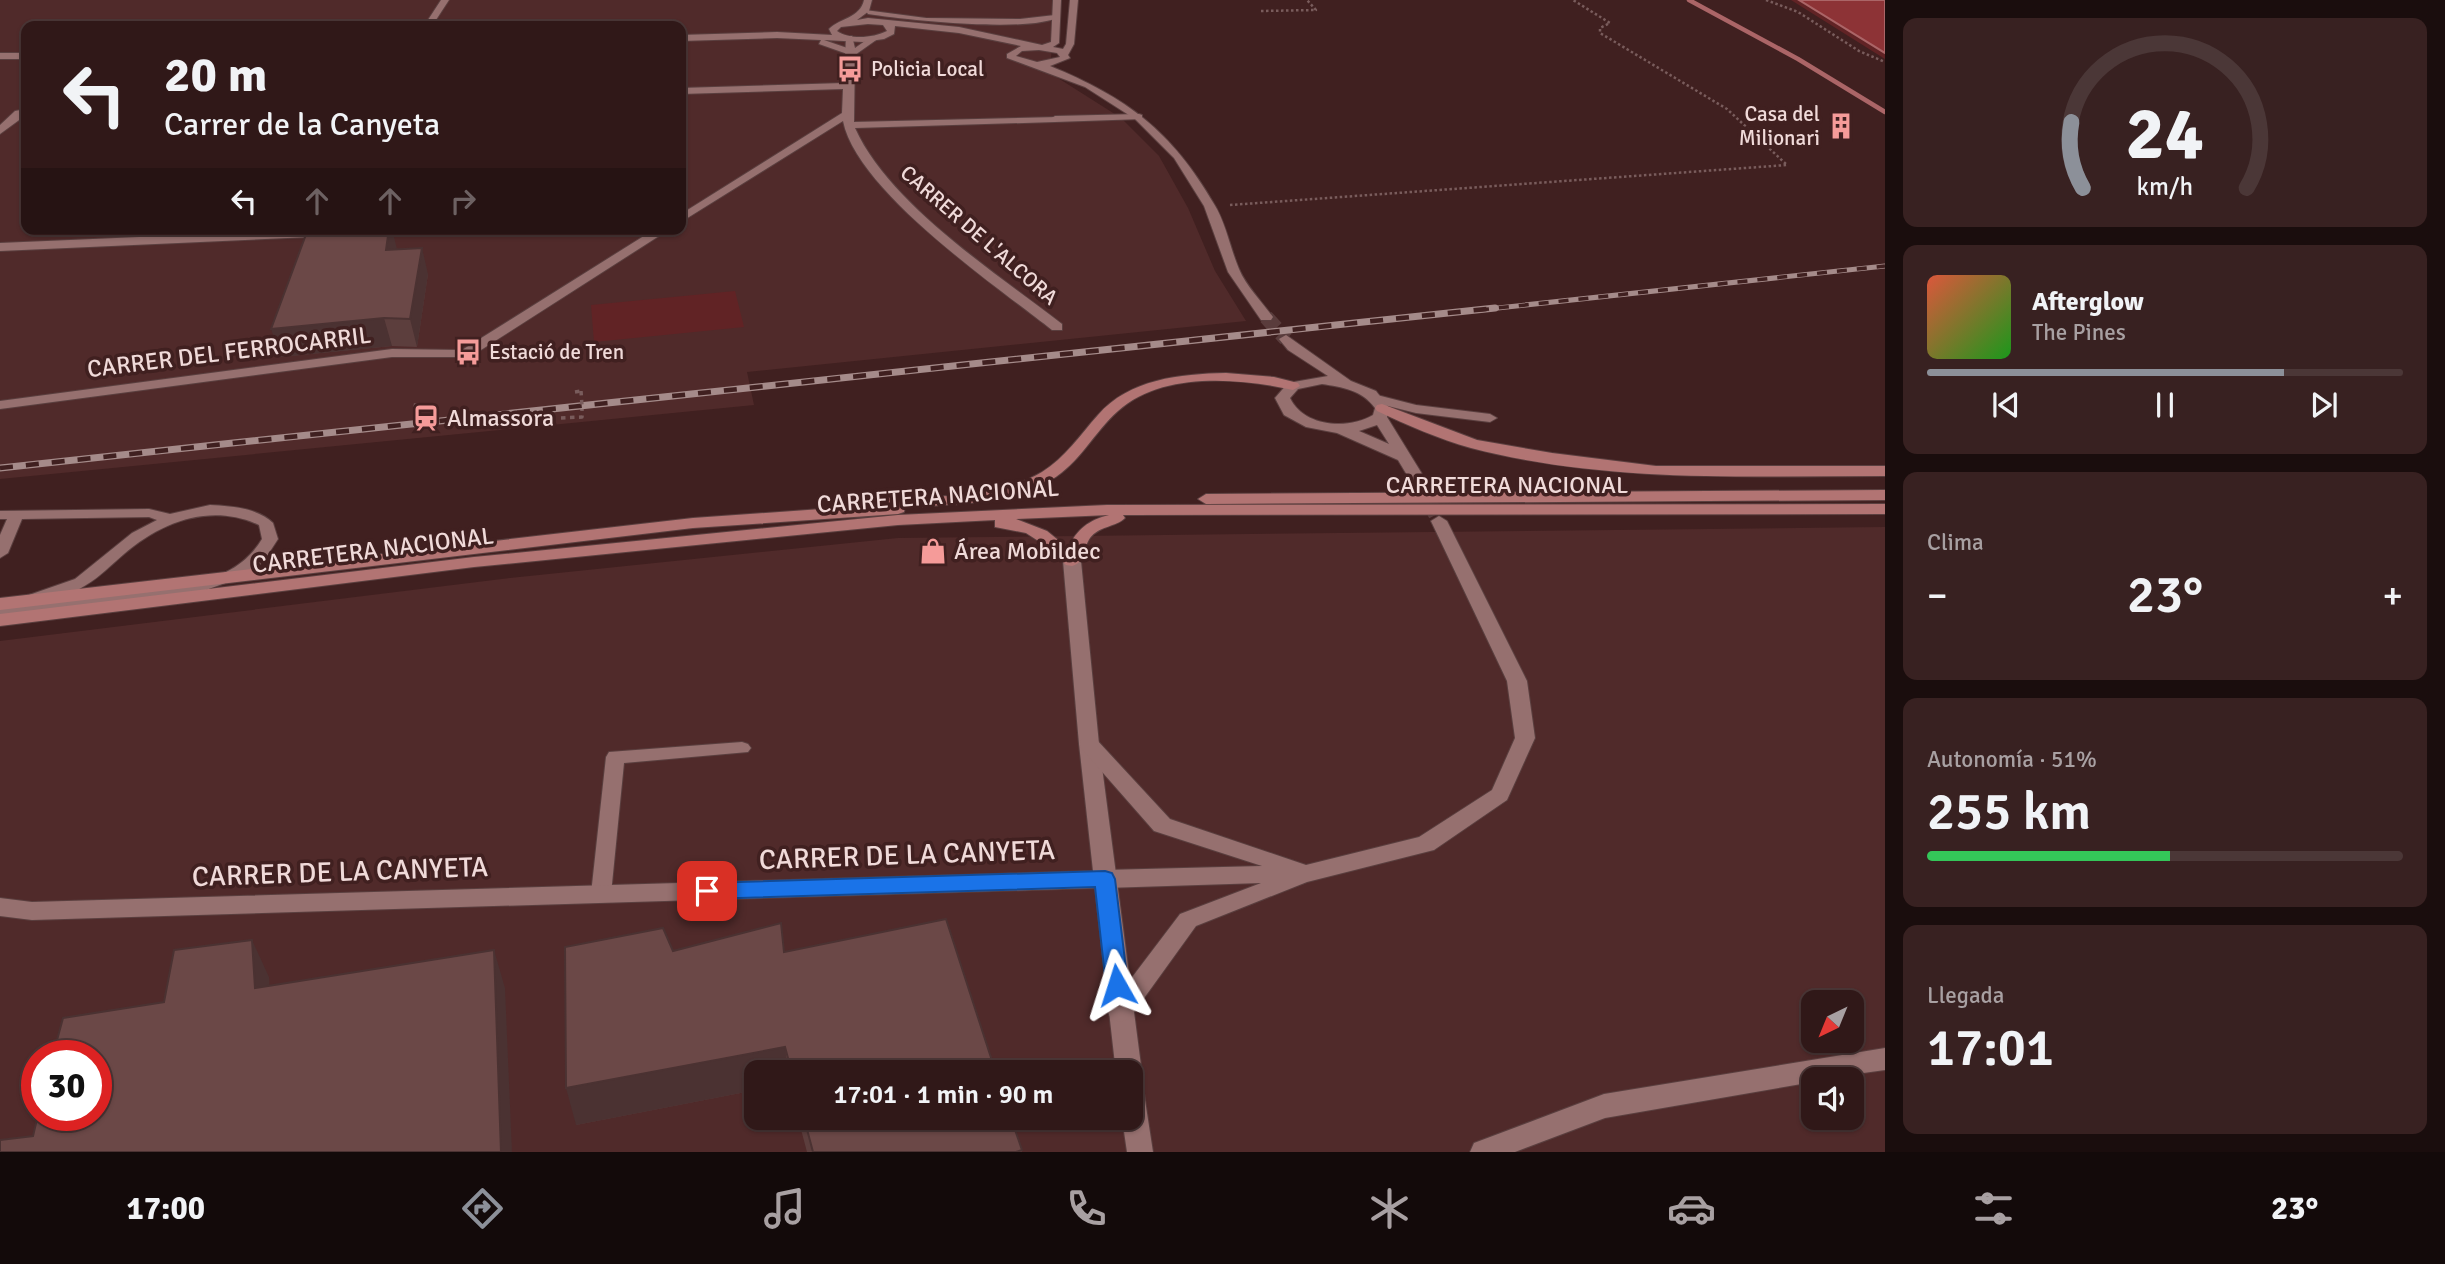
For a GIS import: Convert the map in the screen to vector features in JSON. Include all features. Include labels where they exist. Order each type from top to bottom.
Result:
[{"type":"main road","points":[[810,513],[869,504],[984,497],[1039,480],[1075,454],[1115,405],[1148,387],[1206,378],[1273,380],[1296,384]]},
{"type":"main road","points":[[1380,408],[1474,444],[1552,458],[1656,471],[1885,471]]},
{"type":"main road","name":"CARRETERA NACIONAL","points":[[0,604],[693,523],[810,513],[1109,500],[1273,497],[1885,495]]},
{"type":"main road","name":"CARRETERA NACIONAL","points":[[0,620],[474,562],[898,520],[1093,511],[1885,509]]},
{"type":"main road","points":[[834,526],[870,528],[1009,523],[1031,529],[1051,539],[1072,561],[1087,530],[1099,522],[1212,510]]},
{"type":"street","points":[[431,21],[445,0]]},
{"type":"street","points":[[1011,53],[1055,43],[1057,0]]},
{"type":"street","points":[[1038,65],[1063,57],[1070,44],[1074,0]]},
{"type":"street","points":[[841,34],[849,22],[870,12]]},
{"type":"street","points":[[849,22],[870,12]]},
{"type":"street","points":[[777,35],[825,42],[853,53],[892,30],[870,12]]},
{"type":"street","points":[[887,24],[1001,37],[1034,47]]},
{"type":"street","points":[[686,38],[841,34],[880,37],[929,33],[968,36],[1010,47],[1012,58],[1016,61],[1038,65],[1088,85],[1139,117],[1178,156],[1210,206],[1234,272],[1266,317]]},
{"type":"street","name":"CARRER DE L'ALCORA","points":[[841,34],[853,53],[848,86],[848,119],[856,147],[902,200],[1057,327]]},
{"type":"street","points":[[1045,47],[1063,57],[1088,85]]},
{"type":"street","points":[[0,56],[21,55]]},
{"type":"street","points":[[686,91],[848,86]]},
{"type":"street","points":[[0,131],[21,114]]},
{"type":"street","points":[[686,216],[848,119],[1055,119]]},
{"type":"street","points":[[0,247],[274,235]]},
{"type":"street","name":"CARRER DEL FERROCARRIL","points":[[0,405],[392,354],[465,354],[654,235]]},
{"type":"street","points":[[1296,384],[1290,343],[1347,383],[1365,390],[1380,408],[1419,482]]},
{"type":"street","points":[[1347,383],[1322,380],[1296,384],[1282,398],[1289,412],[1311,424],[1341,429],[1405,457]]},
{"type":"street","points":[[1341,429],[1365,426],[1380,408]]},
{"type":"street","name":"CARRER DE LA CANYETA","points":[[0,907],[32,911],[1311,873],[1426,844],[1500,795],[1525,738],[1517,681],[1439,522]]},
{"type":"street","points":[[1072,561],[1088,744],[1127,1060]]},
{"type":"street","points":[[1088,744],[1162,825],[1311,873]]},
{"type":"street","points":[[1120,1012],[1188,920],[1311,873]]},
{"type":"street","points":[[1483,1152],[1604,1106],[1885,1059]]},
{"type":"street","points":[[1137,1130],[1140,1152]]},
{"type":"lane","points":[[870,12],[926,20],[1020,21],[1055,16]]},
{"type":"lane","points":[[916,27],[926,20]]},
{"type":"lane","points":[[994,20],[1001,37]]},
{"type":"lane","points":[[1020,21],[1056,30]]},
{"type":"lane","points":[[1055,119],[1139,117]]},
{"type":"lane","points":[[1380,408],[1416,409],[1490,418]]},
{"type":"lane","points":[[0,613],[188,590],[228,576],[258,558],[270,538],[266,523],[250,513],[224,509],[196,511],[171,519],[146,530],[78,584],[29,600]]},
{"type":"lane","points":[[0,553],[8,515],[149,513],[171,519]]},
{"type":"lane","points":[[601,894],[615,757],[742,748]]},
{"type":"path","points":[[1261,12],[1316,10],[1307,0]]},
{"type":"path","points":[[1210,206],[1787,165],[1727,109],[1600,33],[1600,28],[1610,23],[1573,0]]},
{"type":"path","points":[[1766,0],[1798,12],[1859,51],[1885,62]]},
{"type":"path","points":[[561,418],[582,417],[578,392]]},
{"type":"path","points":[[415,408],[416,401]]},
{"type":"shaded area","points":[[0,0],[1055,0],[1050,73],[1121,118],[1159,156],[1188,208],[1215,271],[1246,321],[747,372],[754,405],[0,479]]},
{"type":"shaded area","points":[[1791,0],[1885,0],[1885,59]]},
{"type":"shaded area","points":[[1799,0],[1885,0],[1885,53]]},
{"type":"shaded area","points":[[735,291],[744,327],[594,342],[591,305]]},
{"type":"shaded area","points":[[1885,527],[1885,1152],[0,1152],[0,641],[510,578],[898,538]]},
{"type":"building","points":[[306,235],[388,235],[386,250],[422,248],[410,319],[384,318],[271,329]]},
{"type":"building","points":[[946,919],[992,1060],[788,1060],[785,1047],[566,1088],[565,947],[663,928],[673,951],[781,923],[784,952]]},
{"type":"building","points":[[252,940],[255,988],[494,950],[501,1152],[0,1152],[0,1140],[33,1136],[34,1131],[112,1131],[112,1040],[57,1040],[63,1018],[164,1002],[174,950]]},
{"type":"building","points":[[807,1130],[1015,1130],[1022,1150],[1016,1152],[813,1152]]},
{"type":"waterway","points":[[1689,0],[1798,59],[1885,112]]},
{"type":"tunnel","points":[[1266,317],[1286,339]]},
{"type":"tunnel","points":[[1419,482],[1439,521]]},
{"type":"railway","points":[[1479,310],[1885,266]]},
{"type":"railway","points":[[0,468],[1495,308]]},
{"type":"place","name":"Policia Local","points":[[850,69]]},
{"type":"place","name":"Casa del Milionari","points":[[1841,126]]},
{"type":"place","name":"Estació de Tren","points":[[468,352]]},
{"type":"place","name":"Almassora","points":[[426,418]]},
{"type":"place","name":"Área Mobildec","points":[[933,551]]},
{"type":"route","points":[[707,891],[1105,879],[1117,985]]}]
